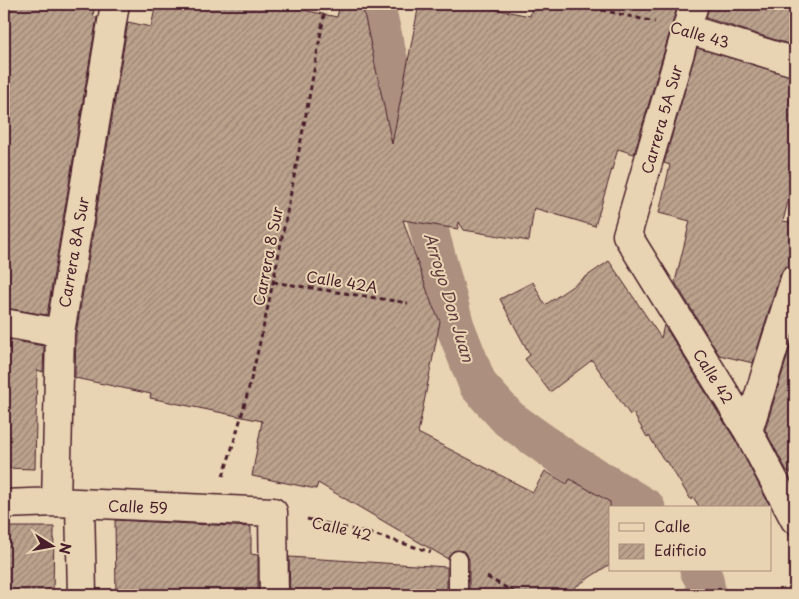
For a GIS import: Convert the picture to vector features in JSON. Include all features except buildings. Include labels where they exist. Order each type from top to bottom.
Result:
[{"type":"street","name":"Carrera 8A Sur","points":[[82,595],[68,503],[60,333],[115,4]]},
{"type":"street","name":"Calle 43","points":[[691,16],[795,62]]},
{"type":"street","name":"Carrera 5A Sur","points":[[627,235],[691,16]]},
{"type":"street","name":"Calle 42","points":[[627,235],[748,431],[795,520]]},
{"type":"street","points":[[748,431],[795,279]]},
{"type":"street","points":[[4,323],[60,333]]},
{"type":"street","name":"Calle 59","points":[[4,504],[68,503],[273,512]]},
{"type":"street","points":[[273,512],[274,595]]},
{"type":"lane","points":[[458,560],[458,595]]},
{"type":"path","name":"Carrera 8 Sur","points":[[212,509],[235,440],[266,319],[300,149],[326,4]]},
{"type":"path","name":"Calle 43","points":[[575,4],[691,16]]},
{"type":"path","name":"Calle 42A","points":[[273,282],[408,303]]},
{"type":"path","name":"Calle 42","points":[[273,512],[376,536],[458,560],[519,595]]},
{"type":"waterway","name":"Arroyo Don Juan","points":[[375,4],[432,241],[455,326],[478,385],[509,419],[568,461],[643,506]]},
{"type":"waterway","name":"Arroyo Don Juan","points":[[700,572],[704,579],[707,595]]}]
